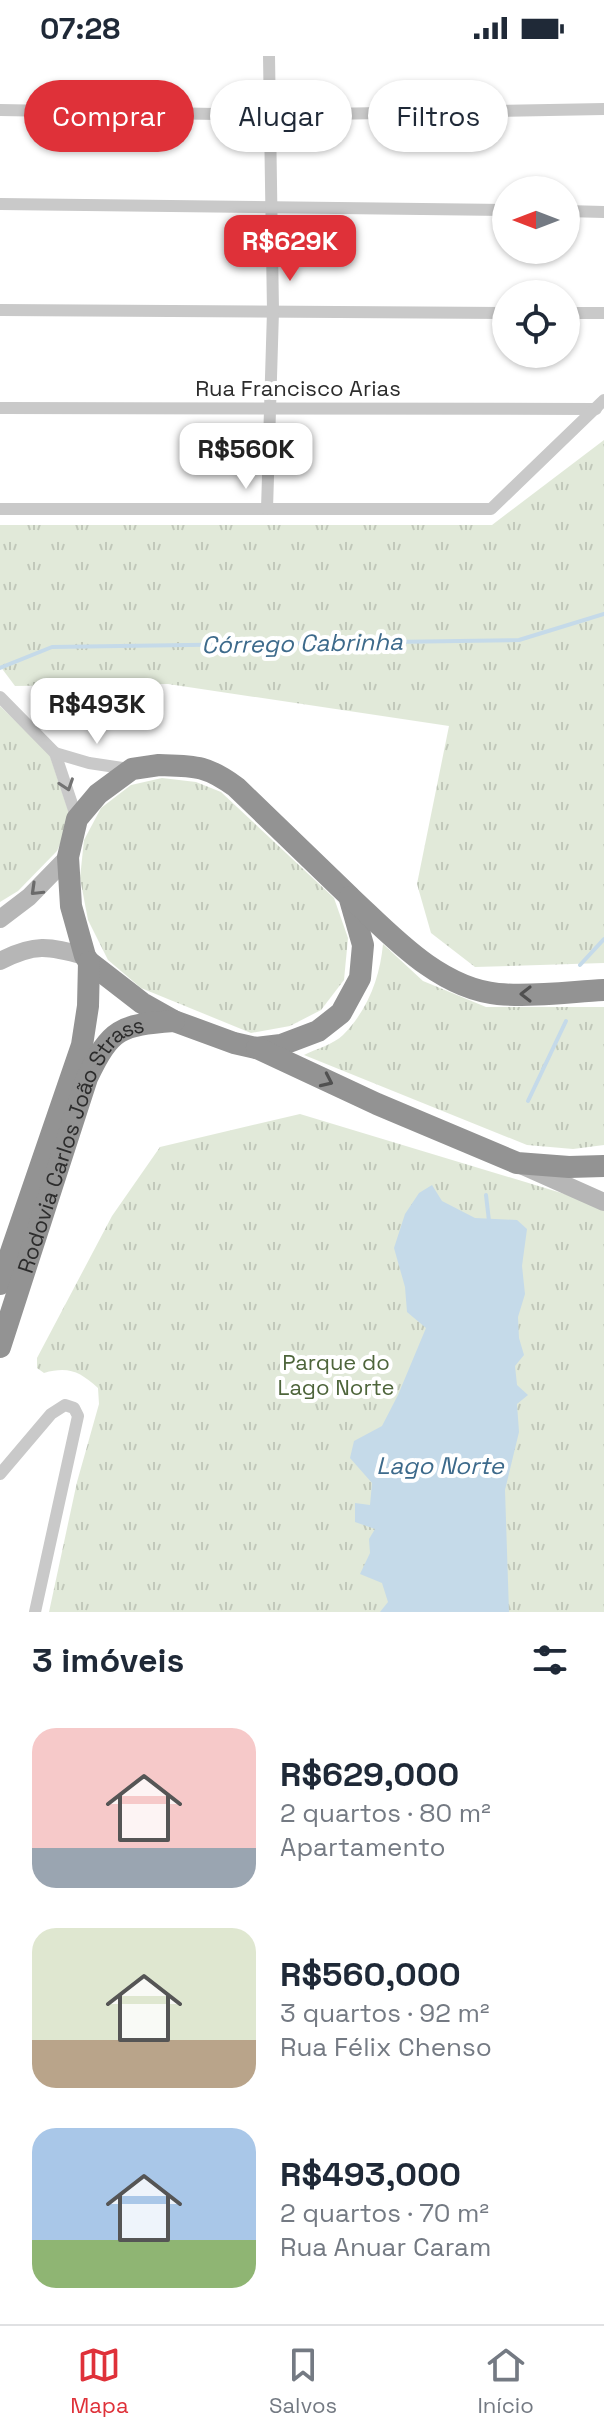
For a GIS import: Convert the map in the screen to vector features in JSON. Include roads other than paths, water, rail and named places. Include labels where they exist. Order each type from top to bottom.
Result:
[{"type":"highway","points":[[603,990],[496,994],[456,982],[411,954],[236,787],[215,772],[193,766],[159,765],[132,769],[98,794],[77,819],[68,857],[71,906],[87,959],[142,1003],[174,1021],[256,1048],[377,1104],[517,1163],[604,1166]]},
{"type":"highway","points":[[256,1048],[281,1045],[318,1031],[341,1013],[360,978],[363,945],[349,896]]},
{"type":"highway","name":"Rodovia Carlos João Strass","points":[[0,1284],[82,1045],[88,1006],[87,959]]},
{"type":"highway","name":"Rodovia Carlos João Strass","points":[[0,1347],[87,1078],[101,1047],[123,1029],[174,1021]]},
{"type":"street","points":[[269,56],[269,80]]},
{"type":"street","points":[[352,114],[604,109]]},
{"type":"street","points":[[0,110],[210,114]]},
{"type":"street","points":[[267,509],[273,311],[270,152]]},
{"type":"street","points":[[0,204],[492,210]]},
{"type":"street","points":[[580,211],[604,212]]},
{"type":"street","points":[[0,310],[492,313]]},
{"type":"street","points":[[580,313],[604,313]]},
{"type":"street","points":[[0,509],[491,509],[600,404]]},
{"type":"street","name":"Rua Francisco Arias","points":[[0,408],[600,404]]},
{"type":"street","points":[[0,697],[55,753],[77,819]]},
{"type":"street","points":[[55,753],[89,763],[132,769]]},
{"type":"street","points":[[0,919],[29,897],[68,857]]},
{"type":"street","points":[[0,961],[19,951],[40,946],[87,959]]},
{"type":"street","points":[[517,1163],[604,1202]]},
{"type":"street","points":[[0,1474],[51,1414],[65,1405],[74,1408],[78,1416],[35,1612]]},
{"type":"water","name":"Lago Norte","points":[[432,1185],[442,1201],[475,1218],[517,1220],[527,1229],[522,1266],[525,1294],[518,1317],[524,1355],[515,1366],[517,1385],[528,1395],[517,1404],[519,1432],[505,1490],[509,1612],[380,1612],[388,1602],[382,1583],[360,1574],[370,1553],[369,1539],[375,1529],[355,1522],[355,1503],[370,1505],[372,1483],[350,1458],[354,1441],[382,1426],[426,1328],[407,1312],[405,1287],[394,1248],[405,1214],[419,1193]]},
{"type":"waterway","name":"Córrego Cabrinha","points":[[0,668],[52,647],[519,640],[604,614]]},
{"type":"waterway","points":[[580,965],[604,939]]},
{"type":"waterway","points":[[528,1101],[566,1021]]},
{"type":"waterway","points":[[486,1195],[489,1221]]},
{"type":"park label","name":"Parque do Lago Norte","points":[[336,1374]]}]
